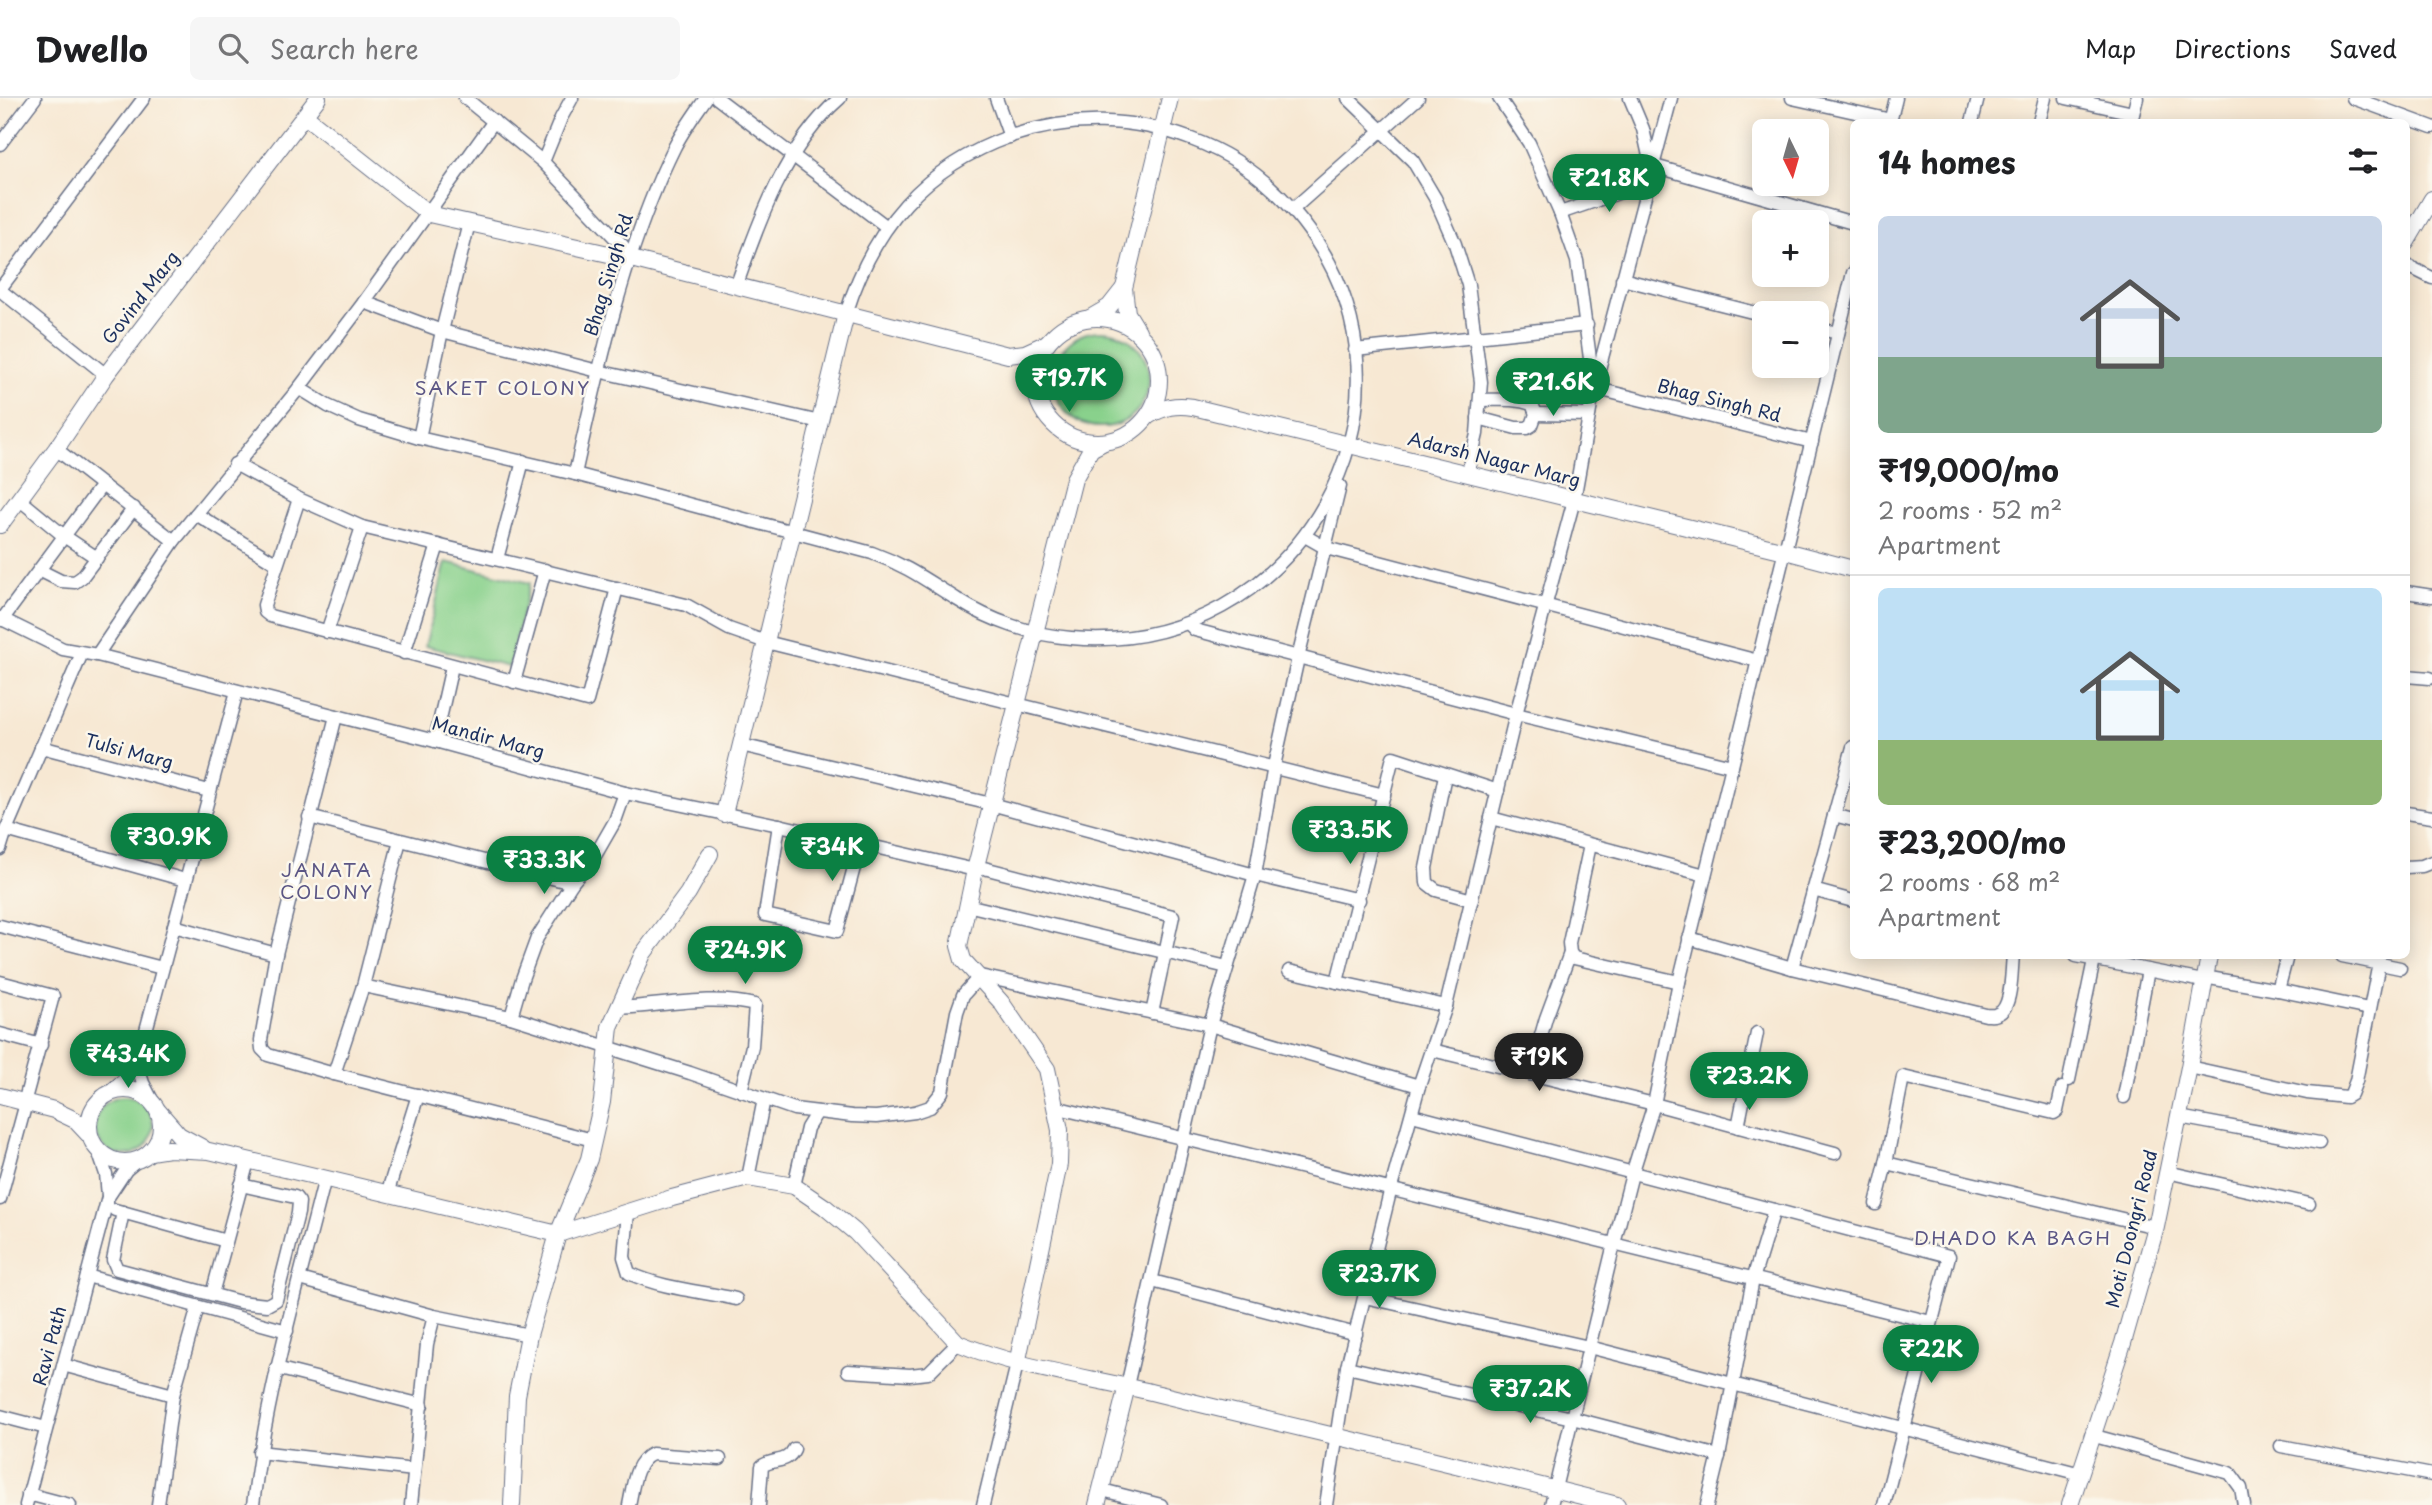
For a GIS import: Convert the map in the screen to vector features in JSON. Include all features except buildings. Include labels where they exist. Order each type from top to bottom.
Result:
[{"type":"street","points":[[0,144],[35,98]]},
{"type":"street","points":[[106,375],[0,290],[144,98]]},
{"type":"street","name":"Govind Marg","points":[[0,524],[56,449],[106,375],[318,98]]},
{"type":"street","points":[[466,98],[543,162],[624,246],[631,260]]},
{"type":"street","points":[[543,162],[572,98]]},
{"type":"street","name":"Bhag Singh Rd","points":[[575,474],[598,371],[650,204],[675,146],[706,98]]},
{"type":"street","points":[[717,98],[887,227]]},
{"type":"street","points":[[736,287],[754,234],[793,155],[825,112],[840,98]]},
{"type":"street","points":[[996,98],[1010,136]]},
{"type":"street","points":[[1170,98],[1124,288],[1127,313],[1152,350],[1171,388],[1193,407]]},
{"type":"street","points":[[1348,98],[1413,161],[1435,198],[1455,244],[1468,285],[1481,382],[1478,418],[1468,473]]},
{"type":"street","points":[[1293,209],[1418,98]]},
{"type":"street","points":[[1499,98],[1530,143],[1577,261],[1594,388]]},
{"type":"street","points":[[1630,98],[1643,129],[1651,165]]},
{"type":"street","points":[[1326,1505],[1348,1367],[1391,1188],[1419,1086],[1446,1006],[1516,714],[1574,500],[1594,388],[1651,165],[1671,98]]},
{"type":"street","points":[[1792,98],[1881,119]]},
{"type":"street","points":[[1891,119],[1896,98]]},
{"type":"street","points":[[1973,119],[1978,98]]},
{"type":"street","points":[[2040,119],[2045,98]]},
{"type":"street","points":[[2066,98],[2132,118],[2137,98]]},
{"type":"street","points":[[2353,98],[2432,127]]},
{"type":"street","points":[[305,116],[429,214],[631,260],[1008,355],[1023,365],[1035,381]]},
{"type":"street","points":[[97,655],[174,541],[299,388],[429,214],[494,121]]},
{"type":"street","points":[[724,814],[846,314],[857,279],[870,252],[887,227],[911,199],[965,156],[1010,136],[1061,124],[1098,121],[1162,129],[1206,145],[1238,162],[1265,181],[1293,209],[1312,234],[1328,260],[1343,295],[1352,327],[1357,402],[1326,548],[1274,766],[1255,875],[1210,1025],[1100,1497],[1161,1505]]},
{"type":"street","points":[[1651,165],[1850,222]]},
{"type":"street","points":[[1560,213],[1647,183]]},
{"type":"street","points":[[2410,236],[2432,199]]},
{"type":"street","points":[[419,438],[469,223]]},
{"type":"street","points":[[2410,267],[2432,278]]},
{"type":"street","points":[[1622,279],[1752,312]]},
{"type":"street","points":[[1008,355],[1025,353],[1047,343],[1066,326],[1109,307],[1124,288]]},
{"type":"street","points":[[1553,1497],[1614,1244],[1654,1104],[1689,938],[1850,293]]},
{"type":"street","points":[[364,302],[442,331],[598,371],[820,422]]},
{"type":"street","points":[[1087,319],[1115,321],[1143,338]]},
{"type":"street","points":[[1355,350],[1587,325]]},
{"type":"street","points":[[1829,331],[1838,333]]},
{"type":"street","points":[[1047,343],[1039,357],[1035,381],[1037,399],[1044,414],[1072,446],[1074,479]]},
{"type":"street","points":[[1148,416],[1158,393],[1158,366]]},
{"type":"street","points":[[299,388],[328,406],[359,420],[419,438],[575,474],[793,531],[901,563],[987,616],[1035,632],[1068,638],[1104,640],[1135,637],[1188,623],[1225,606],[1272,573],[1305,536],[1327,501],[1349,445]]},
{"type":"street","name":"Bhag Singh Rd","points":[[1594,388],[1812,442]]},
{"type":"street","points":[[1478,418],[1522,428],[1532,425],[1536,414],[1532,404],[1525,401],[1480,400]]},
{"type":"street","points":[[983,1505],[1017,1364],[1059,1164],[1060,1130],[1047,1069],[1001,1002],[964,960],[959,946],[975,868],[1074,479],[1091,449],[1128,435],[1161,408],[1177,404],[1193,407]]},
{"type":"street","name":"Adarsh Nagar Marg","points":[[1193,407],[1850,568]]},
{"type":"street","points":[[1536,414],[1589,415]]},
{"type":"street","points":[[1063,433],[1079,440],[1104,442]]},
{"type":"street","points":[[56,449],[174,541]]},
{"type":"street","points":[[496,559],[523,461]]},
{"type":"street","points":[[235,464],[299,499],[362,527],[686,605],[729,629],[766,642],[1384,795]]},
{"type":"street","points":[[1,619],[102,485]]},
{"type":"street","points":[[19,499],[64,536],[97,558]]},
{"type":"street","points":[[299,499],[264,605],[265,612],[270,617],[587,701],[617,588]]},
{"type":"street","points":[[39,570],[61,581],[75,582],[97,558],[134,508]]},
{"type":"street","points":[[196,514],[277,564]]},
{"type":"street","points":[[327,632],[362,527]]},
{"type":"street","points":[[1305,536],[1326,548],[1758,661]]},
{"type":"street","points":[[404,653],[438,545]]},
{"type":"street","points":[[514,682],[545,570]]},
{"type":"street","points":[[2410,593],[2432,596]]},
{"type":"street","name":"Mandir Marg","points":[[1,619],[63,649],[97,655],[435,741],[625,793],[975,868],[1173,916],[1166,952]]},
{"type":"street","points":[[1188,623],[1195,630],[1298,658],[1732,766]]},
{"type":"street","points":[[0,849],[82,653]]},
{"type":"street","points":[[435,741],[452,666]]},
{"type":"street","points":[[2410,676],[2430,678]]},
{"type":"street","points":[[106,1202],[106,1174],[89,1123],[92,1111],[137,1064],[237,691]]},
{"type":"street","points":[[336,716],[276,954],[261,1040],[262,1049],[268,1055],[334,1074],[593,1140]]},
{"type":"street","points":[[741,745],[991,804],[1359,900]]},
{"type":"street","name":"Tulsi Marg","points":[[41,747],[209,791]]},
{"type":"street","points":[[1337,982],[1393,757],[1498,791]]},
{"type":"street","points":[[1792,968],[1850,758]]},
{"type":"street","points":[[1445,775],[1426,868],[1427,883],[1436,890],[1472,900]]},
{"type":"street","points":[[511,1017],[537,938],[572,883],[596,854],[615,821],[625,793]]},
{"type":"street","points":[[2410,814],[2432,817]]},
{"type":"street","points":[[1834,815],[1850,819]]},
{"type":"street","points":[[309,817],[572,883]]},
{"type":"street","points":[[1491,818],[1705,875]]},
{"type":"street","points":[[779,825],[765,915],[837,931],[860,845]]},
{"type":"street","points":[[6,830],[185,880]]},
{"type":"street","points":[[334,1074],[363,986],[400,840]]},
{"type":"street","points":[[1530,1074],[1546,1018],[1570,953],[1569,943],[1590,845]]},
{"type":"street","points":[[512,1505],[517,1396],[529,1335],[558,1234],[589,1159],[602,1102],[610,1027],[643,954],[688,892],[710,854]]},
{"type":"street","points":[[2410,867],[2432,862]]},
{"type":"street","points":[[1813,890],[1850,900]]},
{"type":"street","points":[[967,905],[1227,967]]},
{"type":"street","points":[[0,926],[162,968]]},
{"type":"street","points":[[174,926],[276,954]]},
{"type":"street","points":[[1689,938],[1792,968],[1986,1015],[1998,1014],[2009,999],[2013,959]]},
{"type":"street","points":[[1152,1013],[1166,952]]},
{"type":"street","points":[[1570,953],[1574,958],[1679,982]]},
{"type":"street","points":[[2090,959],[2278,990],[2369,1009]]},
{"type":"street","name":"Moti Doongri Road","points":[[2070,1505],[2123,1343],[2156,1227],[2208,959]]},
{"type":"street","points":[[2278,990],[2286,959]]},
{"type":"street","points":[[2358,959],[2400,968]]},
{"type":"street","points":[[1876,1204],[1903,1077],[2054,1113],[2057,1111],[2094,960]]},
{"type":"street","points":[[2189,1067],[2307,1093],[2346,1097],[2351,1094],[2356,1081],[2379,963]]},
{"type":"street","points":[[2124,1097],[2148,970]]},
{"type":"street","points":[[1289,971],[1446,1006]]},
{"type":"street","points":[[363,986],[511,1017],[794,1109],[876,1117],[915,1112],[929,1107],[942,1093],[957,1012],[963,995],[980,976]]},
{"type":"street","points":[[980,976],[1210,1025],[1419,1086]]},
{"type":"street","points":[[0,982],[53,996],[0,1199]]},
{"type":"street","points":[[618,1007],[733,1000],[755,1005],[752,1046],[741,1091]]},
{"type":"street","points":[[1738,1126],[1757,1033]]},
{"type":"street","points":[[0,1034],[41,1045]]},
{"type":"street","points":[[1432,1050],[1654,1104],[1835,1153]]},
{"type":"street","points":[[106,1202],[126,1170],[159,1140],[162,1127],[137,1064]]},
{"type":"street","points":[[54,1110],[77,1109],[119,1090],[132,1090],[144,1094],[179,1135],[209,1151]]},
{"type":"street","points":[[387,1194],[418,1095]]},
{"type":"street","points":[[0,1096],[54,1110],[75,1120],[107,1157],[118,1161],[169,1149],[209,1151],[558,1234],[672,1198],[748,1178],[794,1186],[855,1232],[958,1343],[1017,1364],[1127,1386],[1336,1437],[1553,1497],[1617,1505]]},
{"type":"street","points":[[748,1178],[764,1099]]},
{"type":"street","points":[[1055,1107],[1931,1322]]},
{"type":"street","points":[[794,1186],[807,1128],[817,1112]]},
{"type":"street","points":[[1412,1115],[1949,1256],[1884,1505]]},
{"type":"street","points":[[2179,1116],[2319,1143]]},
{"type":"street","points":[[212,1294],[248,1161]]},
{"type":"street","points":[[1886,1163],[2156,1227]]},
{"type":"street","points":[[2167,1172],[2309,1204]]},
{"type":"street","points":[[253,1505],[259,1452],[276,1368],[325,1178]]},
{"type":"street","points":[[123,1212],[113,1261],[113,1266],[117,1269],[240,1302],[267,1305],[276,1300],[299,1202],[295,1197],[241,1185]]},
{"type":"street","points":[[106,1202],[123,1212],[226,1241]]},
{"type":"street","name":"Ravi Path","points":[[27,1500],[106,1202]]},
{"type":"street","points":[[1707,1505],[1753,1279],[1774,1210]]},
{"type":"street","points":[[628,1212],[624,1258],[629,1273],[671,1287],[736,1299]]},
{"type":"street","points":[[292,1233],[310,1238]]},
{"type":"street","points":[[87,1276],[287,1331]]},
{"type":"street","points":[[140,1290],[144,1276]]},
{"type":"street","points":[[300,1279],[434,1316],[529,1335]]},
{"type":"street","points":[[1152,1281],[1356,1334]]},
{"type":"street","points":[[1365,1297],[1589,1348],[2081,1474]]},
{"type":"street","points":[[236,1317],[240,1302]]},
{"type":"street","points":[[158,1505],[173,1395],[198,1307]]},
{"type":"street","points":[[411,1505],[427,1344],[434,1316]]},
{"type":"street","points":[[848,1371],[910,1375],[928,1373],[958,1343]]},
{"type":"street","points":[[63,1365],[173,1395]]},
{"type":"street","points":[[1348,1367],[1572,1418],[1719,1456]]},
{"type":"street","points":[[276,1368],[422,1405]]},
{"type":"street","points":[[0,1416],[46,1428]]},
{"type":"street","points":[[2091,1435],[2230,1473],[2241,1488],[2244,1505]]},
{"type":"street","points":[[2281,1446],[2432,1475]]},
{"type":"street","points":[[759,1505],[762,1466],[785,1460],[791,1456],[794,1449]]},
{"type":"street","points":[[259,1452],[414,1470]]},
{"type":"street","points":[[629,1505],[637,1472],[646,1457],[652,1454],[720,1459]]},
{"type":"street","points":[[27,1500],[70,1505]]},
{"type":"green space","points":[[1101,331],[1119,335],[1135,345],[1145,361],[1149,379],[1145,397],[1135,413],[1119,423],[1101,427],[1083,423],[1067,413],[1057,397],[1053,379],[1057,361],[1067,345],[1083,335]]},
{"type":"green space","points":[[446,562],[530,583],[509,667],[425,646]]},
{"type":"green space","points":[[118,1097],[130,1097],[145,1105],[153,1120],[153,1132],[145,1147],[130,1155],[118,1155],[103,1147],[95,1132],[95,1120],[103,1105]]},
{"type":"district","name":"SAKET COLONY","points":[[503,388]]},
{"type":"district","name":"JANATA COLONY","points":[[327,881]]},
{"type":"district","name":"DHADO KA BAGH","points":[[2013,1238]]}]
